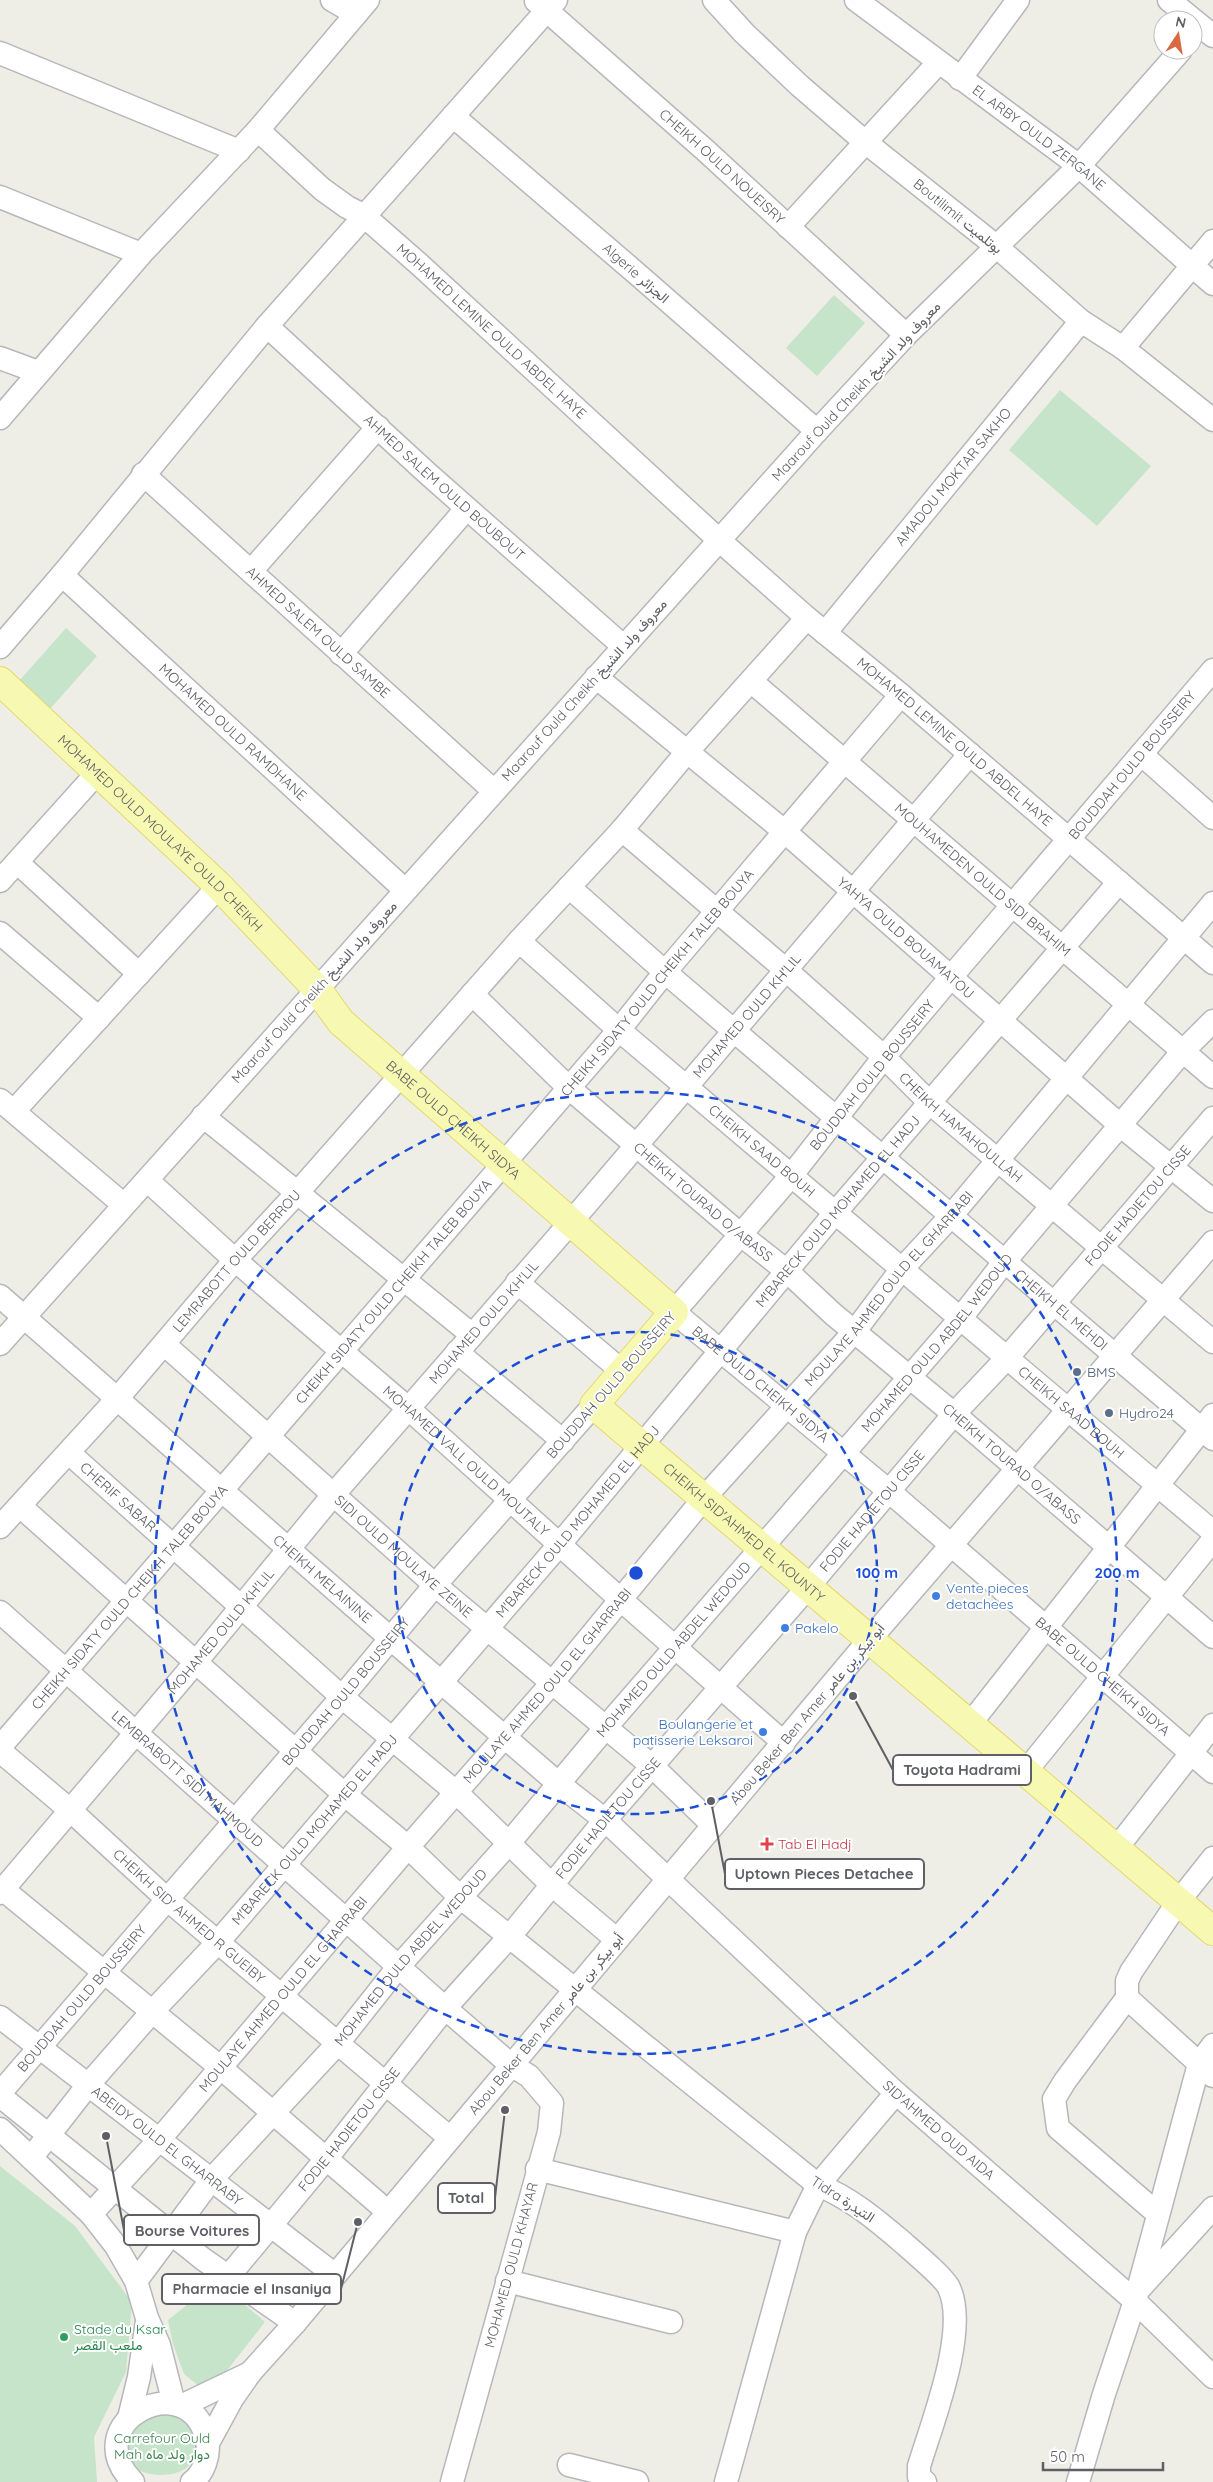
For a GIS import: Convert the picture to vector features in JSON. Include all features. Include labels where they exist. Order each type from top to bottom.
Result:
[{"type":"main road","name":"MOHAMED OULD MOULAYE OULD CHEIKH","points":[[0,681],[219,886],[317,989]]},
{"type":"main road","name":"BABE OULD CHEIKH SIDYA","points":[[317,989],[340,1022],[402,1074],[503,1166],[571,1222],[674,1312]]},
{"type":"main road","name":"BOUDDAH OULD BOUSSEIRY","points":[[594,1405],[674,1312]]},
{"type":"main road","name":"CHEIKH SID'AHMED EL KOUNTY","points":[[594,1405],[705,1497],[808,1587],[1213,1931]]},
{"type":"street","points":[[0,418],[141,254],[258,130],[362,7],[332,0]]},
{"type":"street","name":"Boutilimit بوتلميت","points":[[714,0],[744,33],[800,86],[864,141],[996,246],[1082,321],[1123,348],[1213,420]]},
{"type":"street","name":"EL ARBY OULD ZERGANE","points":[[856,0],[938,63],[1079,166],[1213,284]]},
{"type":"street","points":[[960,79],[1018,0]]},
{"type":"street","points":[[1169,0],[1205,28]]},
{"type":"street","points":[[0,647],[62,575],[143,474],[267,326],[363,215],[453,116],[546,3]]},
{"type":"street","name":"CHEIKH OULD NOUEISRY","points":[[546,3],[906,335]]},
{"type":"street","points":[[0,52],[239,151]]},
{"type":"street","name":"Maarouf Ould Cheikh معروف ولد الشيخ","points":[[0,1344],[817,431],[906,335],[1079,166],[1173,60]]},
{"type":"street","points":[[788,227],[864,141],[938,63]]},
{"type":"street","name":"Algerie الجزائر","points":[[453,116],[817,431]]},
{"type":"street","name":"MOHAMED LEMINE OULD ABDEL HAYE","points":[[258,130],[322,189],[347,207],[363,215],[420,265],[719,540],[807,618],[901,695],[1213,963]]},
{"type":"street","points":[[0,197],[141,254]]},
{"type":"street","points":[[1123,348],[1213,241]]},
{"type":"street","name":"AMADOU MOKTAR SAKHO","points":[[825,633],[1082,321]]},
{"type":"street","name":"AHMED SALEM OULD BOUBOUT","points":[[267,326],[466,509],[623,646]]},
{"type":"street","points":[[0,358],[38,372]]},
{"type":"street","points":[[252,570],[378,427]]},
{"type":"street","name":"AHMED SALEM OULD SAMBE","points":[[143,474],[252,570],[341,654],[494,791]]},
{"type":"street","points":[[341,654],[466,509]]},
{"type":"street","name":"MOHAMED OULD RAMDHANE","points":[[62,575],[405,890]]},
{"type":"street","name":"LEMRABOTT OULD BERROU","points":[[0,1527],[118,1399],[234,1260],[298,1192],[519,941],[622,830],[686,753],[752,682],[807,618]]},
{"type":"street","name":"BOUDDAH OULD BOUSSEIRY","points":[[674,1312],[791,1176],[884,1057],[951,977],[1212,673]]},
{"type":"street","name":"YAHYA OULD BOUAMATOU","points":[[596,677],[686,753],[784,831],[852,893],[1067,1077],[1121,1126],[1213,1201]]},
{"type":"street","name":"MOUHAMEDEN OULD SIDI BRAHIM","points":[[752,682],[1213,1077]]},
{"type":"street","name":"CHEIKH SIDATY OULD CHEIKH TALEB BOUYA","points":[[0,1748],[503,1166],[784,831],[901,695]]},
{"type":"street","name":"MOHAMED OULD KH'LIL","points":[[1,1890],[196,1662],[333,1495],[409,1409],[471,1334],[571,1222],[970,754]]},
{"type":"street","points":[[1141,754],[1213,818]]},
{"type":"street","points":[[0,881],[98,772]]},
{"type":"street","name":"CHEIKH HAMAHOULLAH","points":[[622,830],[786,970],[884,1057],[930,1102],[1213,1342]]},
{"type":"street","points":[[18,863],[139,974]]},
{"type":"street","name":"M'BARECK OULD MOHAMED EL HADJ","points":[[31,2158],[88,2085],[150,2013],[218,1942],[559,1545],[788,1272],[835,1213],[1063,949],[1118,882]]},
{"type":"street","points":[[124,1206],[7,1106],[98,1018],[219,886]]},
{"type":"street","name":"CHEIKH EL MEHDI","points":[[568,887],[1114,1355],[1209,1428]]},
{"type":"street","name":"MOULAYE AHMED OULD EL GHARRABI","points":[[91,2214],[159,2140],[284,1996],[408,1847],[506,1737],[705,1497],[854,1331],[901,1270],[951,1216],[1213,903]]},
{"type":"street","points":[[0,933],[98,1018]]},
{"type":"street","name":"CHEIKH SAAD BOUH","points":[[519,941],[619,1030],[1213,1532]]},
{"type":"street","name":"CHEIKH TOURAD O/ABASS","points":[[472,994],[569,1088],[741,1235],[788,1272],[854,1331],[954,1414],[1016,1470],[1213,1637]]},
{"type":"street","name":"MOHAMED OULD ABDEL WEDOUD","points":[[136,2281],[211,2180],[338,2043],[399,1966],[509,1843],[606,1727],[960,1319],[1005,1261],[1183,1051],[1213,1021]]},
{"type":"street","points":[[203,1116],[471,1334]]},
{"type":"street","name":"FODIE HADIETOU CISSE","points":[[228,2277],[326,2159],[444,2008],[510,1936],[605,1820],[890,1492],[954,1414],[1007,1358],[1213,1118]]},
{"type":"street","name":"MOHAMED VALL OULD MOUTALY","points":[[147,1180],[234,1260],[409,1409],[559,1545],[784,1743]]},
{"type":"street","name":"Abou Beker Ben Amer أبو بيكر بن عامر","points":[[207,2450],[250,2373],[335,2275],[870,1639],[952,1548],[1114,1355],[1213,1242]]},
{"type":"street","points":[[517,1282],[623,1372]]},
{"type":"street","name":"CHEIKH MELAININE","points":[[0,1296],[390,1638],[559,1784],[605,1820],[669,1879]]},
{"type":"street","name":"BABE OULD CHEIKH SIDYA","points":[[674,1312],[890,1492],[952,1548],[1213,1772]]},
{"type":"street","name":"SIDI OULD MOULAYE ZEINE","points":[[164,1344],[270,1436],[333,1495],[435,1585],[652,1766],[713,1825]]},
{"type":"street","points":[[457,1352],[563,1441]]},
{"type":"street","name":"BOUDDAH OULD BOUSSEIRY","points":[[0,2094],[342,1698],[390,1638],[509,1499],[594,1405]]},
{"type":"street","points":[[970,1724],[1158,1485],[1209,1428]]},
{"type":"street","name":"CHERIF SABAR","points":[[68,1453],[342,1698],[457,1793],[552,1885],[616,1939]]},
{"type":"street","name":"Tidra التيدرة","points":[[20,1506],[344,1794],[408,1847],[460,1897],[510,1936],[573,1990],[818,2185],[840,2194],[863,2209],[905,2245],[949,2288],[955,2318],[951,2356],[919,2466],[919,2477],[925,2482]]},
{"type":"street","points":[[1026,1771],[1213,1540]]},
{"type":"street","name":"LEMBRABOTT SIDI MAHMOUD","points":[[0,1612],[284,1863],[444,2008],[511,2065]]},
{"type":"street","points":[[1116,1849],[1213,1725]]},
{"type":"street","name":"CHEIKH SID' AHMED R GUEIBY","points":[[0,1751],[70,1810],[168,1900],[387,2082],[450,2138]]},
{"type":"street","points":[[1158,2214],[1058,2128],[1054,2099],[1065,2080],[1127,1998],[1126,1981],[1131,1972],[1178,1902],[1213,1858]]},
{"type":"street","name":"SID'AHMED OUD AIDA","points":[[669,1879],[896,2093],[1137,2295],[1213,2377]]},
{"type":"street","points":[[1,1890],[150,2013],[221,2068],[273,2115],[387,2211]]},
{"type":"street","points":[[1127,1998],[1206,2070]]},
{"type":"street","name":"ABEIDY OULD EL GHARRABY","points":[[0,2017],[335,2275]]},
{"type":"street","points":[[1078,2482],[1104,2394],[1137,2295],[1158,2214],[1213,2045]]},
{"type":"street","name":"MOHAMED OULD KHAYAR","points":[[452,2482],[537,2169],[549,2132],[552,2102],[530,2076],[511,2065]]},
{"type":"street","points":[[726,2482],[795,2232],[818,2185],[896,2093]]},
{"type":"street","points":[[0,2094],[172,2234],[228,2277],[294,2323]]},
{"type":"street","points":[[0,2129],[91,2214],[116,2246],[136,2281],[178,2405],[199,2421],[214,2482]]},
{"type":"street","points":[[537,2169],[795,2232]]},
{"type":"street","points":[[1137,2295],[1213,2208]]},
{"type":"street","points":[[507,2281],[671,2322]]},
{"type":"street","points":[[133,2482],[126,2474],[118,2472],[118,2438],[128,2418],[140,2377],[147,2318]]},
{"type":"street","name":"Abou Beker Ben Amer أبو بيكر بن عامر","points":[[178,2405],[250,2373]]},
{"type":"street","points":[[128,2418],[148,2405],[178,2405]]},
{"type":"street","points":[[192,2482],[203,2469],[207,2450]]},
{"type":"street","points":[[569,2465],[637,2482]]},
{"type":"green space","points":[[834,295],[865,323],[817,376],[786,348]]},
{"type":"green space","points":[[1060,390],[1151,466],[1097,526],[1009,450]]},
{"type":"green space","points":[[66,628],[97,656],[50,709],[19,681]]},
{"type":"green space","name":"Stade du Ksar ملعب القصر","points":[[0,2166],[75,2226],[132,2302],[126,2372],[94,2437],[97,2482],[0,2482]]},
{"type":"green space","points":[[217,2281],[265,2322],[221,2378],[199,2386],[184,2374],[173,2344],[168,2320]]},
{"type":"green space","name":"Carrefour Ould Mah دوار ولد ماه","points":[[150,2412],[178,2416],[189,2424],[192,2430],[195,2438],[196,2452],[192,2462],[174,2474],[150,2474],[130,2465],[127,2456],[126,2439]]},
{"type":"place","name":"BMS","points":[[1077,1372]]},
{"type":"place","name":"Hydro24","points":[[1109,1413]]},
{"type":"place","name":"Vente pieces detachees","points":[[936,1596]]},
{"type":"place","name":"Pakelo","points":[[785,1628]]},
{"type":"place","name":"Toyota Hadrami","points":[[853,1696]]},
{"type":"place","name":"Boulangerie et patisserie Leksaroi","points":[[763,1732]]},
{"type":"place","name":"Uptown Pieces Detachee","points":[[711,1801]]},
{"type":"place","name":"Tab El Hadj","points":[[767,1844]]},
{"type":"place","name":"Total","points":[[505,2110]]},
{"type":"place","name":"Bourse Voitures","points":[[106,2136]]},
{"type":"place","name":"Pharmacie el Insaniya","points":[[358,2222]]},
{"type":"place","name":"Stade du Ksar ملعب القصر","points":[[64,2337]]}]
